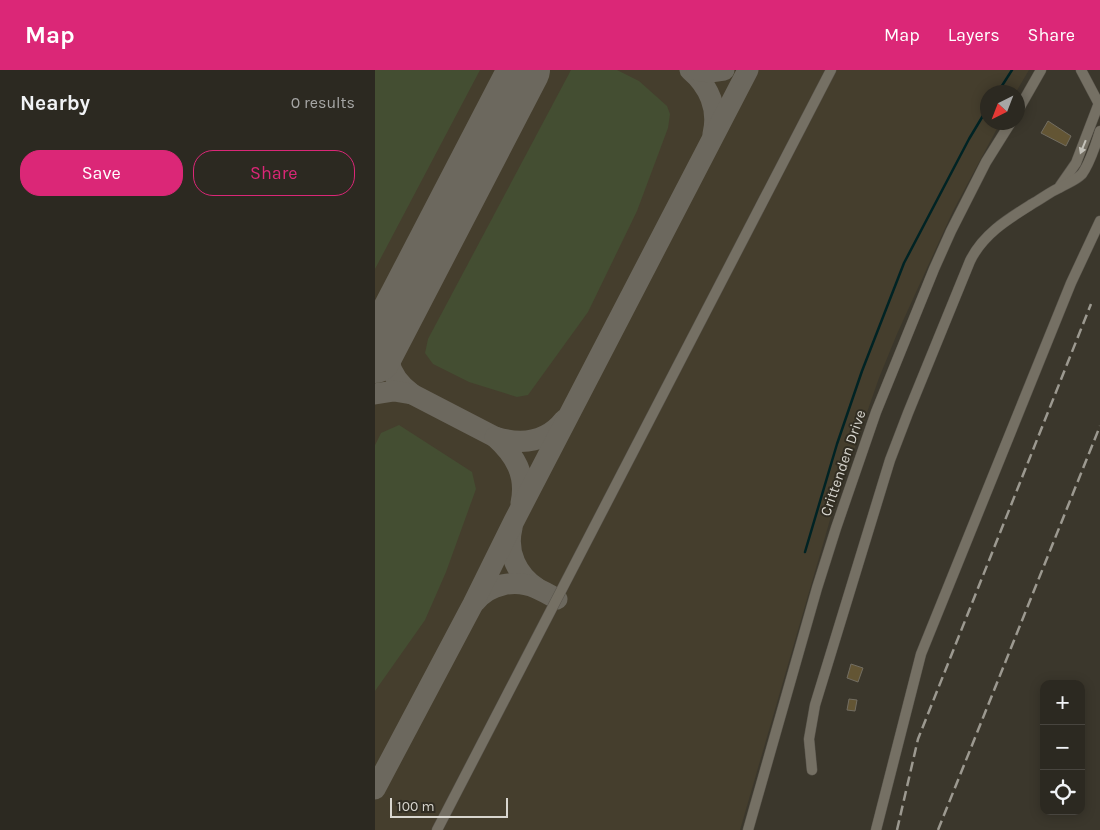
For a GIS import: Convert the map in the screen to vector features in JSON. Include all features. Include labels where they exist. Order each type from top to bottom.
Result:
[{"type":"street","points":[[437,830],[831,70]]},
{"type":"street","points":[[1025,98],[1041,70]]},
{"type":"street","points":[[1059,187],[1076,163],[1099,104],[1081,70]]},
{"type":"street","name":"Crittenden Drive","points":[[747,830],[817,588],[877,412],[930,278],[951,231],[986,162],[1006,130]]},
{"type":"street","points":[[812,770],[809,739],[815,706],[868,529],[890,460],[970,261],[982,242],[999,225],[1059,187],[1069,184],[1082,174],[1100,131]]},
{"type":"street","points":[[875,830],[921,654],[1071,283],[1100,221]]},
{"type":"shaded area","points":[[375,70],[1029,70],[1020,85],[980,85],[980,130],[996,130],[953,211],[879,378],[832,513],[740,830],[375,830]]},
{"type":"green space","points":[[375,70],[480,70],[375,269]]},
{"type":"green space","points":[[571,70],[617,70],[639,81],[667,106],[670,114],[668,128],[637,211],[588,312],[528,395],[517,397],[469,382],[433,364],[425,353],[428,339]]},
{"type":"green space","points":[[399,425],[472,472],[476,489],[446,572],[425,620],[375,691],[375,445],[381,433]]},
{"type":"building","points":[[1048,121],[1071,136],[1066,146],[1041,133]]},
{"type":"building","points":[[851,664],[863,668],[858,682],[847,678]]},
{"type":"building","points":[[849,699],[857,700],[855,711],[847,710]]},
{"type":"waterway","points":[[1002,85],[1012,70]]},
{"type":"waterway","points":[[805,552],[837,444],[862,371],[904,263],[980,121]]},
{"type":"taxiway","points":[[690,70],[697,76],[711,99],[715,116],[713,134]]},
{"type":"taxiway","points":[[697,70],[710,72],[724,70]]},
{"type":"taxiway","points":[[375,789],[473,604],[514,521],[748,70]]},
{"type":"taxiway","points":[[375,327],[389,319],[396,312],[432,244]]},
{"type":"taxiway","points":[[395,319],[391,330],[388,351],[391,369],[396,378],[412,394]]},
{"type":"taxiway","points":[[375,394],[394,391],[412,394],[495,437]]},
{"type":"taxiway","points":[[521,503],[522,483],[518,466],[514,458],[495,437],[514,441],[533,440],[541,438],[557,428],[564,420]]},
{"type":"taxiway","points":[[512,528],[511,546],[515,562],[524,577],[537,588]]},
{"type":"taxiway","points":[[475,602],[487,591],[495,587],[511,584],[528,585],[557,599]]},
{"type":"runway","points":[[375,357],[524,70]]},
{"type":"railway","points":[[897,830],[918,739],[1091,304]]},
{"type":"railway","points":[[938,830],[1100,426]]}]
